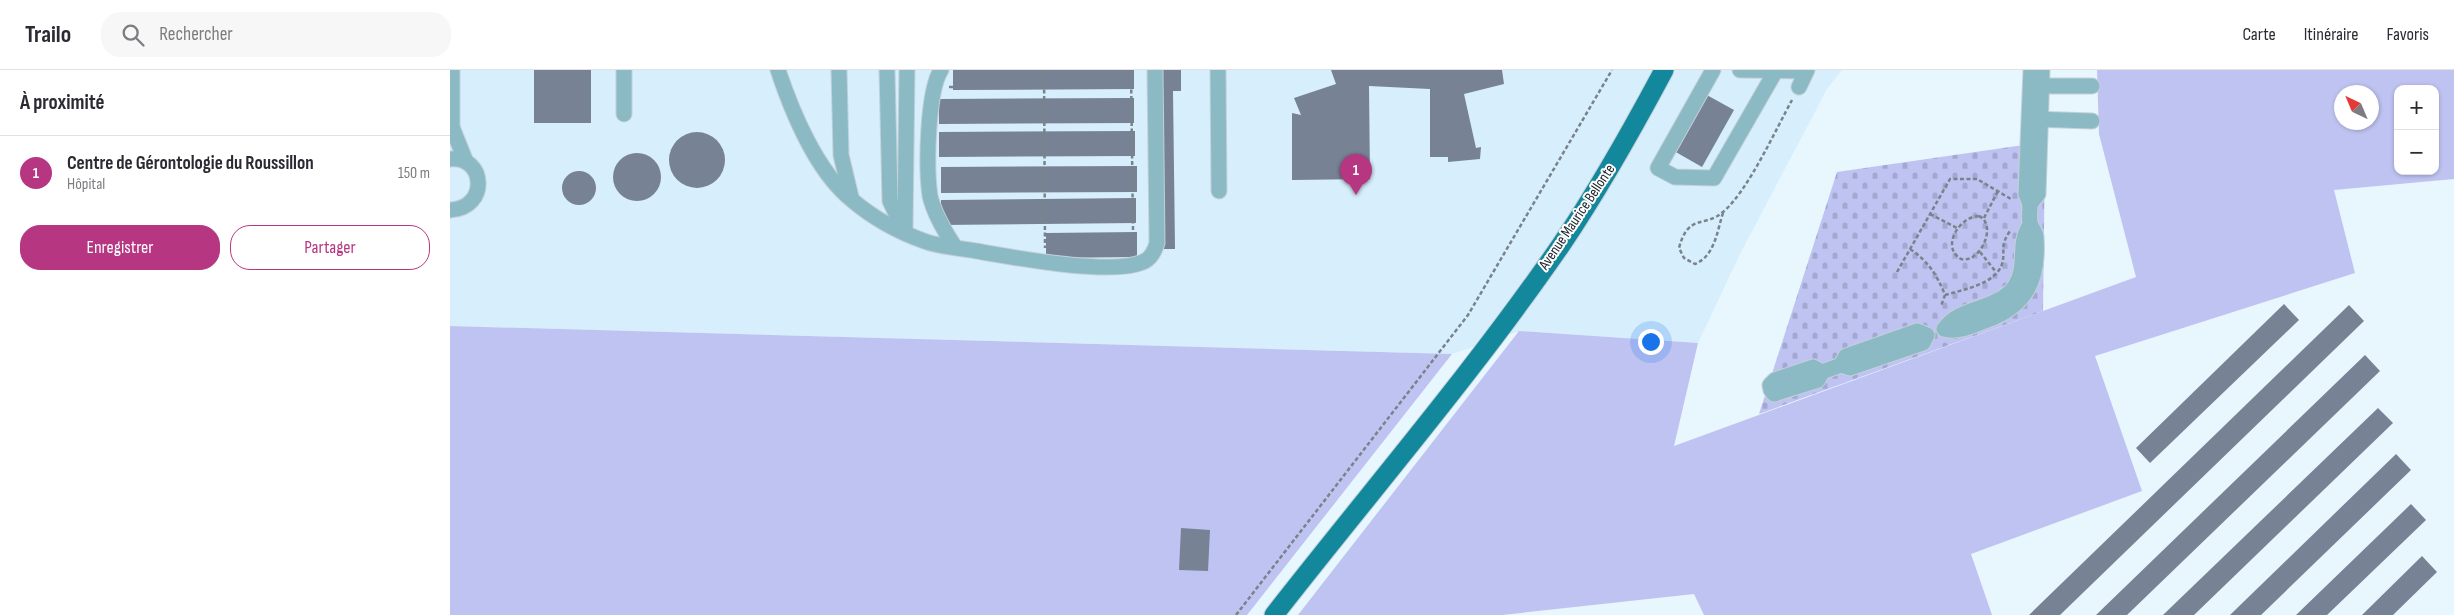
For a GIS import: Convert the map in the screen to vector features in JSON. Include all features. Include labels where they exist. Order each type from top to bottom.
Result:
[{"type":"main road","name":"Avenue Maurice Bellonte","points":[[1274,615],[1478,357],[1561,245],[1617,156],[1664,70]]},
{"type":"street","points":[[450,210],[464,207],[470,203],[478,190],[476,173],[466,162],[451,122],[452,70]]},
{"type":"street","points":[[624,70],[624,114]]},
{"type":"street","points":[[778,70],[796,118],[830,177],[851,200],[905,233],[926,242],[1045,262],[1118,266],[1146,260],[1152,254],[1157,243],[1155,70]]},
{"type":"street","points":[[839,70],[841,155],[851,200]]},
{"type":"street","points":[[888,70],[890,201],[905,233]]},
{"type":"street","points":[[905,233],[907,70]]},
{"type":"street","points":[[941,70],[933,95],[930,118],[930,196],[944,230],[956,247]]},
{"type":"street","points":[[1218,70],[1219,191]]},
{"type":"street","points":[[1713,70],[1658,168],[1675,177],[1714,178],[1775,72]]},
{"type":"street","points":[[1740,70],[1807,71],[1799,87]]},
{"type":"street","points":[[2031,70],[2036,86]]},
{"type":"street","points":[[1822,372],[1841,365],[1850,368],[1923,343],[1927,335],[1944,329],[1950,320],[2000,301],[2015,287],[2023,265],[2024,233],[2030,225],[2030,204],[2026,194],[2035,119],[2036,86],[2042,70]]},
{"type":"street","points":[[2036,86],[2092,86]]},
{"type":"street","points":[[2035,119],[2092,121]]},
{"type":"street","points":[[450,158],[466,162]]},
{"type":"path","points":[[946,87],[955,87],[956,70]]},
{"type":"path","points":[[1044,70],[1045,262]]},
{"type":"path","points":[[1131,70],[1133,230]]},
{"type":"path","points":[[1236,615],[1468,315],[1612,70]]},
{"type":"path","points":[[1723,213],[1693,224],[1682,236],[1678,248],[1684,258],[1695,264],[1705,260],[1711,250],[1723,213],[1738,194],[1761,157],[1799,87]]},
{"type":"path","points":[[1897,272],[1950,179],[1977,179],[2012,199]]},
{"type":"path","points":[[1984,218],[1979,216],[1969,217],[1957,228],[1953,246],[1957,256],[1966,260],[1980,252],[1987,233],[1984,218],[1998,191]]},
{"type":"path","points":[[1930,214],[1957,228]]},
{"type":"path","points":[[1945,295],[1970,288],[1996,273],[2003,262],[2002,248],[2010,231]]},
{"type":"path","points":[[1910,249],[1932,268],[1945,295],[1941,306]]},
{"type":"path","points":[[1980,252],[1996,273]]},
{"type":"shaded area","points":[[450,70],[1842,70],[1827,89],[1740,254],[1698,343],[1520,331],[1452,354],[450,326]]},
{"type":"green space","points":[[2097,70],[2454,70],[2454,179],[2334,190],[2355,273],[2095,356],[2142,491],[1971,554],[1992,615],[1704,615],[1694,594],[1502,615],[1298,615],[1519,331],[1698,343],[1674,446],[2136,277],[2099,134]]},
{"type":"green space","points":[[2045,142],[2043,311],[1759,414],[1837,172]]},
{"type":"green space","points":[[450,326],[1452,354],[1247,615],[450,615]]},
{"type":"building","points":[[534,70],[591,70],[591,123],[534,123]]},
{"type":"building","points":[[953,70],[1134,70],[1134,89],[953,90]]},
{"type":"building","points":[[1159,70],[1181,70],[1181,91],[1173,91],[1175,249],[1161,249]]},
{"type":"building","points":[[1331,70],[1502,70],[1504,84],[1464,94],[1476,148],[1481,147],[1480,159],[1448,162],[1448,157],[1430,157],[1430,89],[1369,86],[1370,179],[1292,180],[1292,113],[1301,115],[1294,98],[1336,84]]},
{"type":"building","points":[[1705,94],[1734,110],[1702,167],[1674,151]]},
{"type":"building","points":[[1134,98],[1134,123],[939,124],[939,99]]},
{"type":"building","points":[[1135,131],[1135,156],[939,157],[939,132]]},
{"type":"building","points":[[697,132],[708,134],[717,140],[723,149],[725,160],[723,171],[717,180],[708,186],[697,188],[686,186],[677,180],[671,171],[669,160],[671,149],[677,140],[686,134]]},
{"type":"building","points":[[637,153],[646,155],[654,160],[659,168],[661,177],[659,186],[654,194],[646,199],[637,201],[628,199],[620,194],[615,186],[613,177],[615,168],[620,160],[628,155]]},
{"type":"building","points":[[1137,166],[1137,192],[941,193],[941,167]]},
{"type":"building","points":[[579,171],[586,172],[591,176],[595,181],[595,195],[591,200],[586,204],[579,205],[572,204],[567,200],[563,195],[562,188],[563,181],[567,176],[572,172]]},
{"type":"building","points":[[1136,198],[1136,223],[941,225],[941,200]]},
{"type":"building","points":[[1137,232],[1137,257],[1046,258],[1046,233]]},
{"type":"building","points":[[2284,304],[2299,320],[2150,463],[2136,448]]},
{"type":"building","points":[[2349,305],[2364,321],[2060,615],[2029,615]]},
{"type":"building","points":[[2365,355],[2380,371],[2127,615],[2096,615]]},
{"type":"building","points":[[2378,408],[2393,423],[2194,615],[2163,615]]},
{"type":"building","points":[[2396,454],[2411,470],[2261,615],[2230,615]]},
{"type":"building","points":[[2411,504],[2426,520],[2327,615],[2296,615]]},
{"type":"building","points":[[1181,528],[1210,530],[1208,571],[1179,570]]},
{"type":"building","points":[[2422,556],[2437,572],[2393,615],[2362,615]]},
{"type":"place","name":"Centre de Gérontologie du Roussillon","points":[[1356,195]]}]
